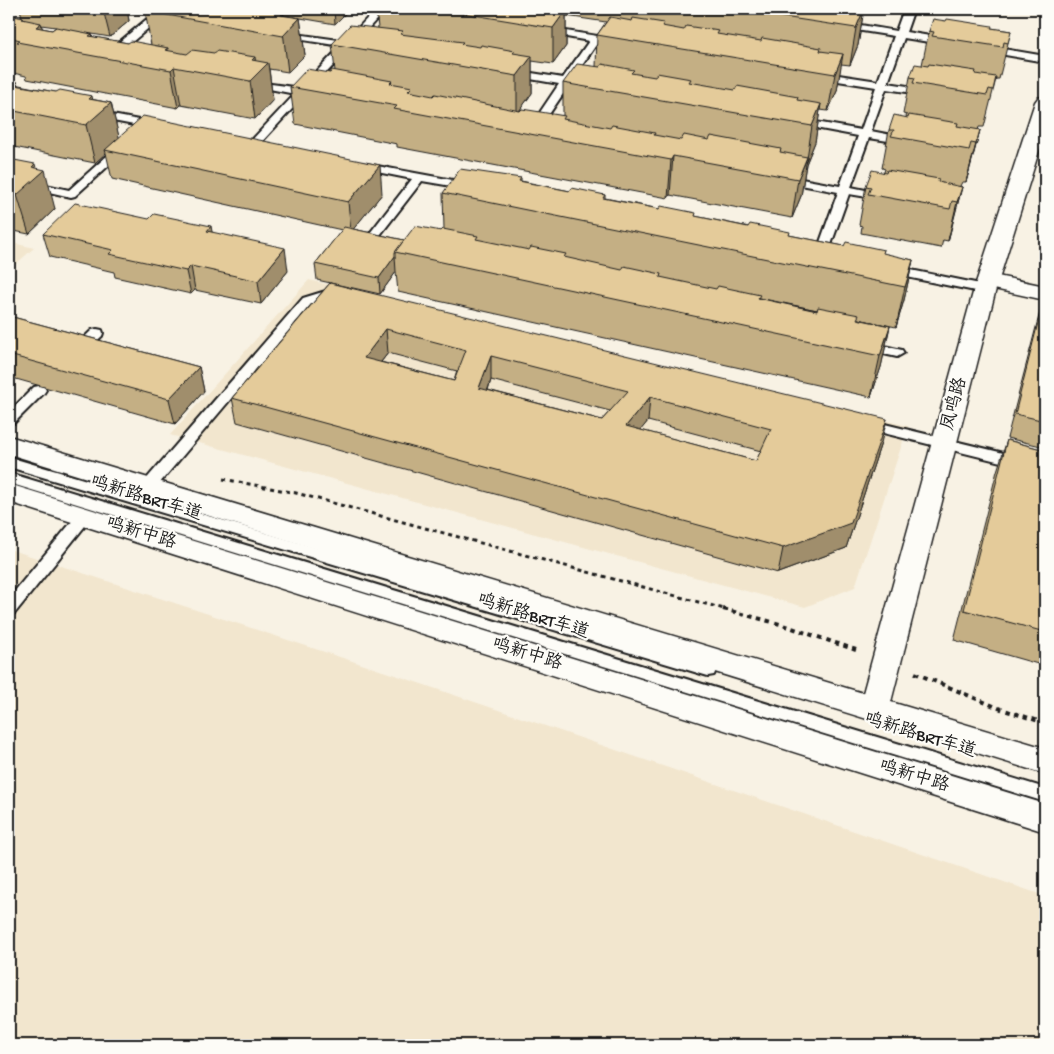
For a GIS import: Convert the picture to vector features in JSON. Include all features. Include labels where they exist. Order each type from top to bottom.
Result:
[{"type":"main road","name":"凤鸣路","points":[[874,709],[987,285],[1045,102]]},
{"type":"main road","points":[[987,285],[1045,293]]},
{"type":"main road","points":[[9,445],[1045,761]]},
{"type":"main road","name":"鸣新中路","points":[[9,494],[1045,818]]},
{"type":"lane","points":[[140,9],[166,12]]},
{"type":"lane","points":[[253,145],[381,9]]},
{"type":"lane","points":[[821,256],[909,9]]},
{"type":"lane","points":[[109,56],[166,12]]},
{"type":"lane","points":[[832,23],[955,43]]},
{"type":"lane","points":[[538,30],[624,44]]},
{"type":"lane","points":[[269,31],[366,48]]},
{"type":"lane","points":[[531,133],[595,39]]},
{"type":"lane","points":[[973,47],[1045,59]]},
{"type":"lane","points":[[499,70],[595,87]]},
{"type":"lane","points":[[806,72],[940,94]]},
{"type":"lane","points":[[245,81],[322,95]]},
{"type":"lane","points":[[83,112],[167,128]]},
{"type":"lane","points":[[787,120],[921,143]]},
{"type":"lane","points":[[9,180],[71,194],[148,125]]},
{"type":"lane","points":[[351,164],[478,188]]},
{"type":"lane","points":[[389,246],[369,242],[419,177]]},
{"type":"lane","points":[[776,178],[892,198]]},
{"type":"lane","points":[[878,268],[987,285]]},
{"type":"lane","points":[[148,487],[308,301],[329,294],[348,299]]},
{"type":"lane","points":[[76,353],[97,333]]},
{"type":"lane","points":[[858,345],[897,353]]},
{"type":"lane","points":[[9,420],[39,390]]},
{"type":"lane","points":[[848,420],[1045,468]]},
{"type":"lane","name":"鸣新路BRT车道","points":[[9,462],[1045,770]]},
{"type":"lane","name":"鸣新路BRT车道","points":[[9,478],[1045,795]]},
{"type":"lane","points":[[9,610],[84,517]]},
{"type":"path","points":[[220,479],[296,493],[771,621],[887,661],[1001,710],[1045,723]]},
{"type":"shaded area","points":[[9,242],[34,248],[9,270]]},
{"type":"shaded area","points":[[309,280],[908,426],[855,587],[805,607],[170,435]]},
{"type":"shaded area","points":[[9,549],[398,676],[1045,896],[1045,1045],[9,1045]]},
{"type":"building","points":[[148,9],[254,9],[283,13],[281,15],[300,18],[283,36],[145,11]]},
{"type":"building","points":[[437,9],[560,9],[566,10],[553,28]]},
{"type":"building","points":[[757,9],[864,9],[856,28],[770,15],[772,11]]},
{"type":"building","points":[[9,15],[41,23],[36,27],[52,30],[56,27],[92,34],[89,36],[128,43],[131,41],[168,48],[165,50],[187,54],[192,50],[214,53],[217,51],[255,57],[252,60],[268,63],[250,81],[174,67],[171,70],[17,42],[20,40],[9,37]]},
{"type":"building","points":[[610,17],[632,21],[633,18],[664,23],[662,26],[684,30],[686,26],[719,31],[717,34],[761,41],[762,38],[821,48],[820,51],[843,54],[835,74],[597,35]]},
{"type":"building","points":[[933,19],[946,21],[947,19],[1011,31],[1008,43],[1004,42],[1003,47],[932,36],[934,32],[929,31]]},
{"type":"building","points":[[350,25],[403,31],[400,34],[463,42],[461,44],[480,47],[481,45],[532,56],[517,76],[332,44]]},
{"type":"building","points":[[577,64],[600,67],[602,64],[634,70],[631,73],[655,77],[657,73],[691,79],[689,82],[735,90],[737,86],[798,97],[797,100],[821,104],[812,126],[563,83]]},
{"type":"building","points":[[915,64],[928,66],[929,64],[976,71],[975,74],[996,77],[993,90],[989,89],[987,95],[913,83],[915,78],[910,77]]},
{"type":"building","points":[[307,69],[330,73],[332,70],[392,81],[390,83],[412,87],[408,91],[433,96],[435,94],[520,111],[522,109],[565,116],[563,119],[610,128],[612,125],[681,140],[684,135],[709,140],[711,136],[781,149],[780,152],[807,157],[798,179],[673,156],[671,160],[394,109],[397,106],[290,87]]},
{"type":"building","points":[[9,80],[18,82],[15,85],[92,96],[89,99],[111,103],[86,125],[9,110]]},
{"type":"building","points":[[894,115],[908,118],[909,115],[958,123],[957,126],[980,130],[976,144],[971,143],[969,150],[891,136],[894,130],[889,130]]},
{"type":"building","points":[[143,116],[380,165],[348,202],[105,150]]},
{"type":"building","points":[[9,159],[35,164],[32,167],[45,170],[17,195],[9,193]]},
{"type":"building","points":[[460,169],[521,178],[519,181],[570,191],[572,188],[605,195],[603,198],[659,209],[661,206],[696,213],[695,216],[748,227],[750,224],[790,232],[789,235],[844,246],[846,242],[884,250],[883,253],[913,260],[905,287],[443,193]]},
{"type":"building","points":[[872,170],[886,173],[887,170],[939,179],[938,182],[962,187],[957,202],[952,201],[950,209],[868,194],[871,187],[866,186]]},
{"type":"building","points":[[75,203],[149,219],[154,214],[211,226],[207,231],[285,248],[258,281],[191,266],[186,271],[109,254],[113,250],[43,234]]},
{"type":"building","points":[[415,226],[478,236],[476,239],[529,250],[531,247],[566,254],[564,257],[622,270],[624,266],[661,274],[660,277],[716,289],[718,286],[760,295],[758,298],[817,311],[818,307],[859,315],[857,319],[890,326],[880,356],[395,252]]},
{"type":"building","points":[[344,227],[404,240],[379,278],[315,264]]},
{"type":"building","points":[[330,283],[887,419],[851,523],[783,548],[232,398]],"holes":[[[386,329],[466,350],[454,381],[364,358]],[[491,356],[628,391],[602,420],[479,388]],[[650,397],[771,429],[756,461],[626,426]]]},
{"type":"building","points":[[1045,295],[1045,421],[1015,414]]},
{"type":"building","points":[[9,316],[199,367],[169,399],[9,355]]},
{"type":"building","points":[[1007,440],[1045,450],[1045,632],[964,610]]}]
